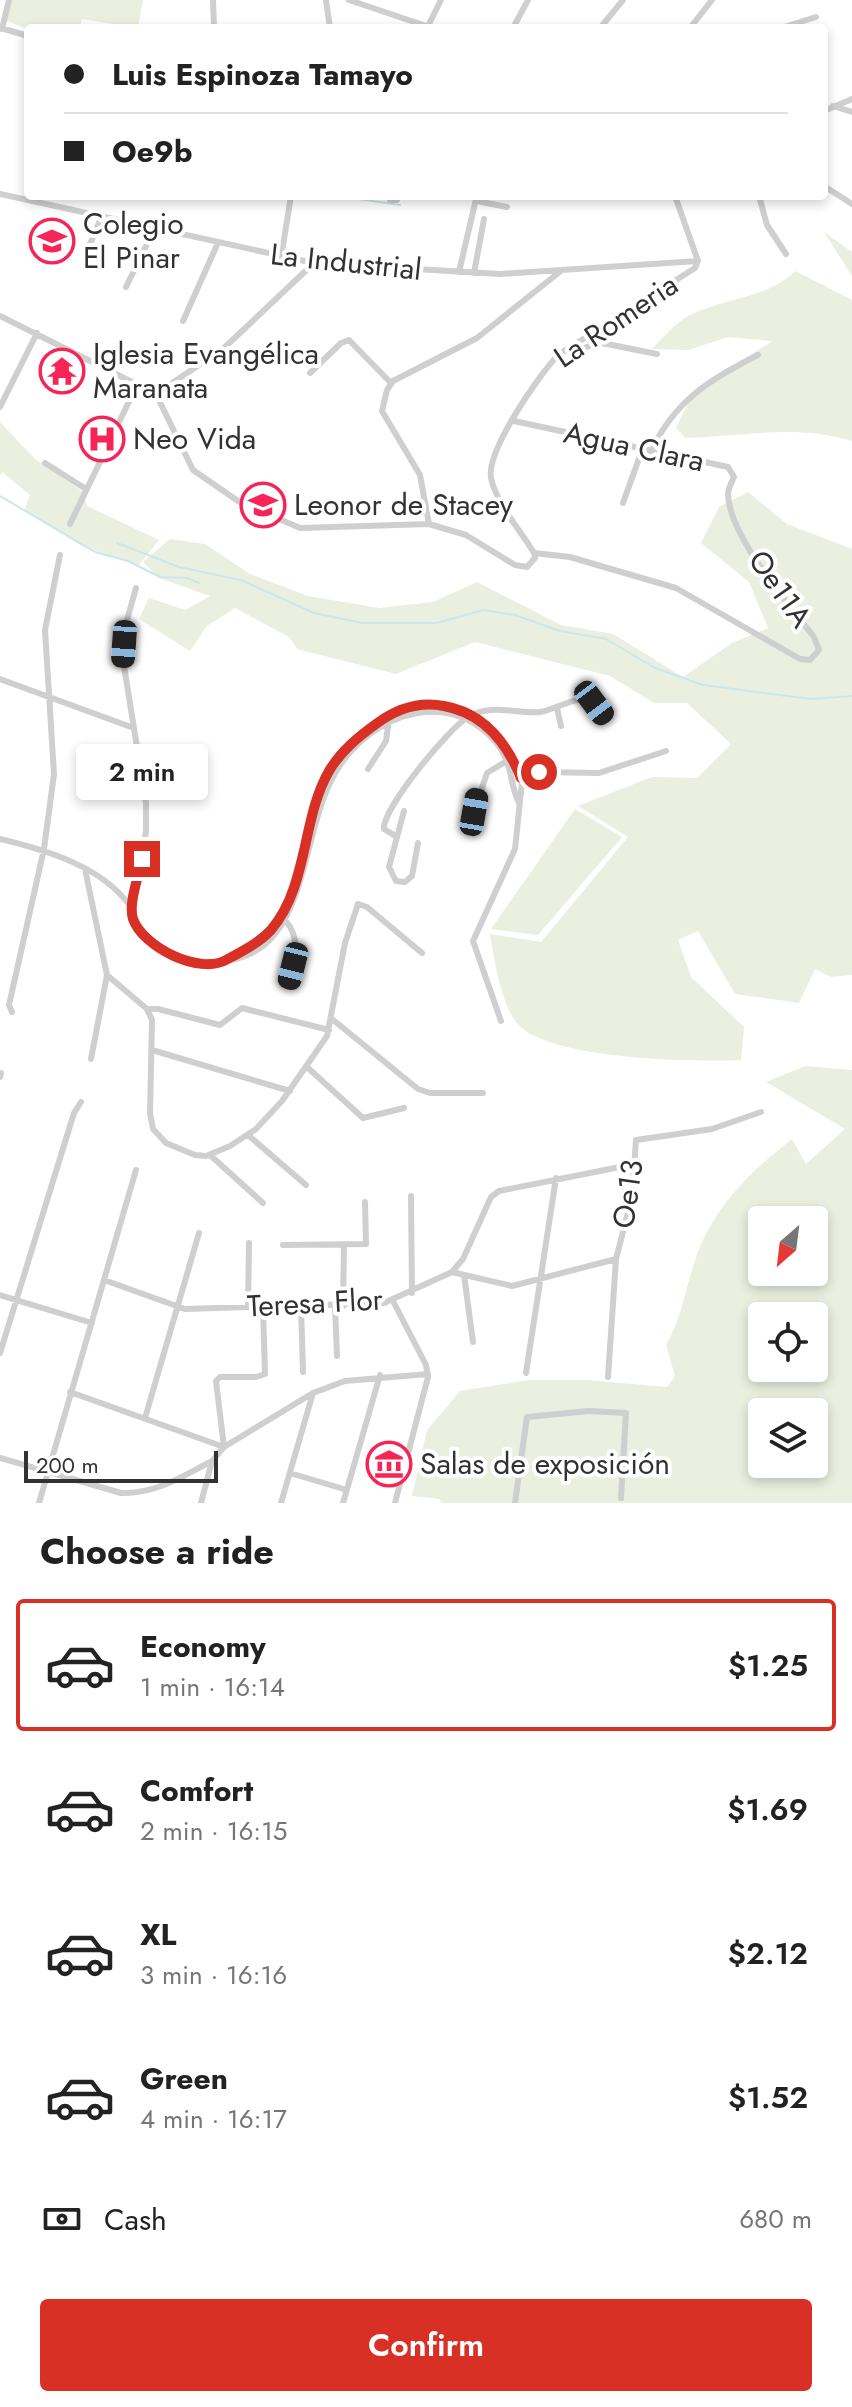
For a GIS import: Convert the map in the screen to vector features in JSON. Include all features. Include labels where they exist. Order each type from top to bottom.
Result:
[{"type":"street","points":[[9,0],[1,28],[24,35]]},
{"type":"street","points":[[213,0],[214,24]]},
{"type":"street","points":[[326,0],[329,24]]},
{"type":"street","points":[[349,0],[419,24]]},
{"type":"street","points":[[429,24],[441,0]]},
{"type":"street","points":[[515,24],[528,0]]},
{"type":"street","points":[[603,24],[623,0]]},
{"type":"street","points":[[693,24],[712,0]]},
{"type":"street","points":[[794,24],[816,17]]},
{"type":"street","points":[[828,109],[852,99]]},
{"type":"street","points":[[833,106],[852,112]]},
{"type":"street","points":[[828,189],[852,204]]},
{"type":"street","name":"La Industrial","points":[[0,194],[24,200]]},
{"type":"street","name":"La Industrial","points":[[25,200],[217,245],[314,263],[474,273],[698,261]]},
{"type":"street","points":[[281,258],[290,200]]},
{"type":"street","points":[[390,200],[397,200]]},
{"type":"street","points":[[459,272],[475,200]]},
{"type":"street","points":[[482,200],[507,207]]},
{"type":"street","points":[[676,200],[698,261]]},
{"type":"street","points":[[760,200],[767,225],[786,254]]},
{"type":"street","points":[[86,254],[101,218]]},
{"type":"street","points":[[474,273],[484,219]]},
{"type":"street","points":[[126,287],[147,244],[149,229]]},
{"type":"street","points":[[183,321],[217,245]]},
{"type":"street","name":"La Romeria","points":[[534,553],[491,479],[494,456],[543,372],[565,350],[695,268],[698,261]]},
{"type":"street","points":[[156,394],[224,348],[314,263]]},
{"type":"street","points":[[429,524],[420,475],[382,411],[391,383],[477,338],[562,270]]},
{"type":"street","points":[[0,316],[156,394],[193,470],[238,501],[300,528],[429,524],[466,535],[515,565],[527,567],[535,558],[534,553]]},
{"type":"street","points":[[0,407],[37,333]]},
{"type":"street","points":[[310,373],[341,343],[349,340],[391,383]]},
{"type":"street","points":[[565,350],[581,350],[597,342],[657,354]]},
{"type":"street","points":[[651,452],[673,413],[694,391],[758,355]]},
{"type":"street","points":[[70,524],[137,385]]},
{"type":"street","name":"Agua Clara","points":[[514,421],[728,467],[734,477],[728,491]]},
{"type":"street","points":[[623,503],[642,450]]},
{"type":"street","points":[[45,463],[86,489]]},
{"type":"street","name":"Oe11A","points":[[534,553],[570,557],[676,588],[805,660],[812,659],[819,650],[814,637],[757,562],[732,512],[728,491]]},
{"type":"street","points":[[12,1012],[9,1005],[44,849],[54,774],[45,621],[60,555]]},
{"type":"street","points":[[132,909],[146,831],[146,803],[131,727],[123,660],[125,627],[136,588]]},
{"type":"street","points":[[0,679],[131,727]]},
{"type":"street","points":[[397,837],[384,829],[387,812],[467,718],[497,708],[526,712],[557,708],[588,699],[605,718]]},
{"type":"street","points":[[557,708],[561,726]]},
{"type":"street","points":[[225,961],[259,940],[282,914],[327,790],[340,764],[389,718],[425,711],[448,713],[467,718],[490,736],[510,759],[518,779],[519,803],[512,858],[473,941],[501,1021]]},
{"type":"street","points":[[368,769],[386,741],[389,718]]},
{"type":"street","points":[[518,779],[539,772],[599,773],[666,751]]},
{"type":"street","points":[[474,812],[487,773],[510,759]]},
{"type":"street","points":[[404,811],[389,871],[398,882],[412,876],[418,843]]},
{"type":"street","points":[[0,839],[44,849],[85,869],[117,892],[132,909],[142,933],[167,954],[189,960],[225,961],[253,952],[285,920],[301,884],[311,837]]},
{"type":"street","points":[[85,869],[107,975],[91,1059]]},
{"type":"street","points":[[107,975],[147,1009],[152,1020],[150,1113],[153,1129],[177,1150],[210,1155],[248,1135],[290,1091],[307,1067],[329,1030],[345,943],[360,904],[422,953]]},
{"type":"street","points":[[285,920],[294,933],[296,948],[288,987]]},
{"type":"street","points":[[147,1009],[222,1025],[242,1008],[329,1030]]},
{"type":"street","points":[[332,1019],[418,1089],[430,1093],[483,1093]]},
{"type":"street","points":[[152,1050],[290,1091]]},
{"type":"street","points":[[307,1067],[363,1118],[404,1108]]},
{"type":"street","points":[[0,1353],[74,1113],[81,1102]]},
{"type":"street","name":"Oe13","points":[[608,1377],[616,1259],[632,1197],[638,1138],[712,1129],[761,1112]]},
{"type":"street","points":[[248,1135],[306,1185]]},
{"type":"street","points":[[210,1155],[263,1203]]},
{"type":"street","points":[[616,1259],[512,1286],[452,1272],[463,1259],[495,1193],[635,1164]]},
{"type":"street","points":[[39,1503],[136,1170]]},
{"type":"street","points":[[526,1373],[556,1178]]},
{"type":"street","points":[[411,1196],[412,1293]]},
{"type":"street","points":[[283,1245],[366,1244],[365,1202]]},
{"type":"street","points":[[145,1418],[199,1233]]},
{"type":"street","points":[[248,1307],[249,1243]]},
{"type":"street","points":[[343,1306],[344,1246]]},
{"type":"street","name":"Teresa Flor","points":[[104,1280],[177,1307],[343,1306],[393,1301],[452,1272]]},
{"type":"street","points":[[464,1275],[473,1342]]},
{"type":"street","points":[[0,1295],[92,1323]]},
{"type":"street","points":[[393,1301],[428,1374],[395,1503]]},
{"type":"street","points":[[301,1306],[303,1372]]},
{"type":"street","points":[[335,1306],[337,1356]]},
{"type":"street","points":[[224,1447],[216,1380],[220,1377],[264,1375],[263,1307]]},
{"type":"street","points":[[0,1458],[121,1493],[158,1489],[212,1461],[224,1447],[313,1393],[345,1381],[380,1375],[428,1374]]},
{"type":"street","points":[[343,1503],[380,1375]]},
{"type":"street","points":[[70,1392],[224,1447]]},
{"type":"street","points":[[281,1503],[313,1393]]},
{"type":"street","points":[[515,1503],[527,1417],[589,1411],[626,1413],[621,1498]]},
{"type":"street","points":[[201,1503],[212,1461]]},
{"type":"street","points":[[290,1473],[347,1490]]},
{"type":"street","points":[[118,1503],[121,1493]]},
{"type":"green space","points":[[11,0],[143,0],[139,24],[82,19],[81,24],[24,24],[24,27],[7,21]]},
{"type":"green space","points":[[824,232],[852,252],[852,276]]},
{"type":"green space","points":[[795,271],[852,300],[852,441],[791,432],[686,438],[676,428],[695,389],[773,341],[728,337],[688,350],[651,349],[690,315],[772,287]]},
{"type":"green space","points":[[0,422],[35,459],[82,491],[87,506],[159,540],[139,565],[82,546],[24,511],[30,495],[2,472],[0,476]]},
{"type":"green space","points":[[748,492],[787,524],[852,549],[852,975],[831,977],[815,969],[799,1003],[735,994],[698,931],[678,940],[691,977],[744,1027],[741,1060],[622,1056],[556,1044],[532,1035],[516,1022],[506,1003],[490,934],[541,942],[628,837],[578,806],[652,777],[697,778],[731,744],[687,703],[654,703],[610,676],[475,642],[396,674],[297,649],[289,637],[235,608],[207,626],[190,651],[139,619],[149,598],[185,610],[210,596],[159,578],[143,562],[170,539],[205,544],[250,574],[308,596],[379,608],[433,602],[477,582],[561,625],[613,634],[683,677],[732,643],[768,628],[749,582],[701,543],[719,507]]},
{"type":"green space","points":[[575,809],[622,837],[538,935],[491,929]]},
{"type":"green space","points":[[805,1066],[852,1070],[852,1503],[441,1503],[440,1499],[412,1496],[427,1430],[460,1391],[528,1380],[586,1380],[667,1387],[675,1376],[666,1345],[701,1245],[721,1210],[746,1179],[792,1139],[806,1164],[845,1129],[766,1082]]},
{"type":"waterway","points":[[366,200],[400,205]]},
{"type":"waterway","points":[[0,496],[95,552],[128,561],[160,577],[187,578],[199,583]]},
{"type":"waterway","points":[[117,543],[179,567],[241,580],[314,613],[362,623],[437,623],[483,610],[515,615],[560,631],[606,639],[655,668],[703,685],[811,699],[852,696]]},
{"type":"place","name":"Colegio El Pinar","points":[[52,241]]},
{"type":"place","name":"Iglesia Evangélica Maranata","points":[[62,371]]},
{"type":"place","name":"Neo Vida","points":[[102,439]]},
{"type":"place","name":"Leonor de Stacey","points":[[263,505]]},
{"type":"place","name":"Salas de exposición","points":[[389,1464]]},
{"type":"route","points":[[142,859],[132,909],[133,919],[142,933],[171,955],[189,960],[225,961],[259,940],[282,914],[295,884],[316,804],[330,768],[352,742],[381,720],[413,706],[428,704],[455,709],[484,724],[495,734],[506,747],[521,778],[539,772]]}]
